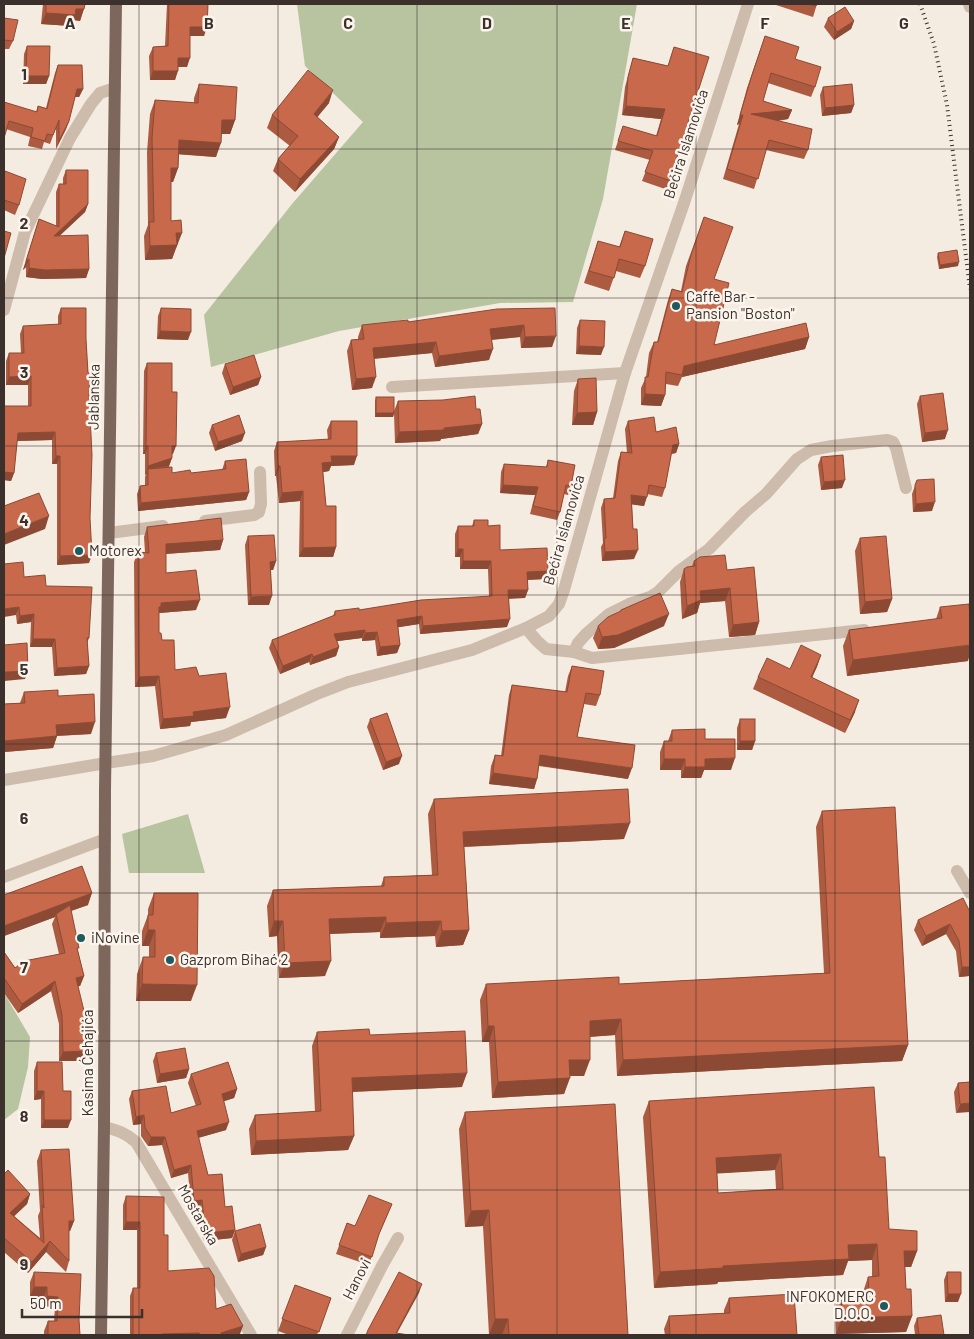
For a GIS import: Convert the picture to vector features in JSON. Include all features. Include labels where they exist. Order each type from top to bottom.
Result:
[{"type":"main road","name":"Jablanska","points":[[105,790],[116,4]]},
{"type":"main road","name":"Kasima Ćehajića","points":[[101,1335],[105,790]]},
{"type":"street","name":"Bećira Islamovića","points":[[4,780],[153,756],[226,735],[348,682],[472,650],[526,628],[549,616],[559,604],[625,373],[685,200],[748,4]]},
{"type":"street","points":[[4,310],[25,232],[70,138],[100,93],[115,88]]},
{"type":"street","points":[[392,387],[625,373]]},
{"type":"street","points":[[574,652],[578,643],[586,634],[609,614],[658,592],[679,571],[709,548],[766,494],[797,459],[811,450],[860,442],[887,440],[893,442],[906,488]]},
{"type":"street","points":[[196,522],[254,515],[259,512],[261,504],[260,472]]},
{"type":"street","points":[[109,532],[176,524]]},
{"type":"street","points":[[526,628],[546,649],[574,652],[592,658],[870,630]]},
{"type":"street","points":[[4,877],[105,839]]},
{"type":"street","points":[[957,871],[970,893]]},
{"type":"street","name":"Mostarska","points":[[104,1127],[118,1130],[136,1142],[251,1335]]},
{"type":"street","name":"Hanovi","points":[[347,1335],[398,1238]]},
{"type":"green space","points":[[297,4],[637,4],[603,199],[573,302],[500,303],[339,331],[211,367],[204,315],[292,204],[363,122],[305,66]]},
{"type":"green space","points":[[188,814],[205,873],[129,873],[122,834]]},
{"type":"green space","points":[[4,993],[30,1037],[28,1067],[18,1109],[4,1120]]},
{"type":"building","points":[[46,4],[85,4],[84,9],[76,9],[75,15],[46,13]]},
{"type":"building","points":[[169,4],[208,4],[207,27],[190,27],[190,58],[178,58],[178,71],[153,71],[153,47],[168,46]]},
{"type":"building","points":[[845,7],[854,21],[837,32],[828,18]]},
{"type":"building","points":[[4,18],[18,20],[13,41],[4,40]]},
{"type":"building","points":[[765,36],[799,47],[795,59],[821,67],[815,87],[771,73],[763,101],[792,110],[751,114],[812,129],[808,150],[769,140],[758,179],[727,169],[743,115],[740,115]]},
{"type":"building","points":[[27,46],[50,46],[49,76],[26,76]]},
{"type":"building","points":[[674,47],[709,57],[671,181],[645,172],[653,151],[618,141],[623,126],[657,136],[665,109],[626,106],[628,77],[633,58],[668,66]]},
{"type":"building","points":[[58,65],[82,65],[83,89],[77,89],[69,121],[59,141],[59,120],[53,135],[47,134],[45,141],[31,137],[33,128],[9,121],[4,138],[4,102],[37,112],[38,106],[47,109]]},
{"type":"building","points":[[308,70],[333,90],[314,114],[339,137],[300,179],[278,159],[298,136],[272,115]]},
{"type":"building","points":[[199,84],[237,87],[235,120],[222,120],[221,143],[179,140],[178,168],[171,168],[171,221],[181,220],[182,233],[176,233],[177,245],[150,246],[149,222],[154,222],[152,138],[155,100],[198,103]]},
{"type":"building","points":[[852,84],[854,105],[825,108],[823,87]]},
{"type":"building","points":[[66,170],[88,170],[88,204],[54,236],[88,235],[89,269],[45,270],[29,268],[29,259],[26,261],[39,219],[59,227],[59,184],[66,184]]},
{"type":"building","points":[[5,171],[26,179],[19,205],[4,200]]},
{"type":"building","points":[[704,217],[733,227],[714,279],[729,283],[714,345],[806,323],[809,337],[684,366],[682,375],[666,372],[665,395],[645,394],[645,377],[648,377],[654,342],[658,342],[672,289],[682,292],[691,255]]},
{"type":"building","points":[[4,231],[11,233],[4,258]]},
{"type":"building","points":[[625,231],[653,239],[645,266],[619,259],[614,278],[589,271],[598,241],[620,247]]},
{"type":"building","points":[[957,250],[959,262],[940,265],[938,253]]},
{"type":"building","points":[[61,308],[86,308],[92,455],[90,518],[92,555],[60,556],[60,456],[56,456],[55,432],[18,433],[14,473],[4,472],[4,406],[31,406],[31,376],[9,377],[9,353],[24,353],[23,326],[61,324]]},
{"type":"building","points":[[161,308],[191,309],[191,332],[160,331]]},
{"type":"building","points":[[555,308],[556,336],[525,337],[524,325],[490,329],[493,349],[439,356],[436,342],[373,348],[376,377],[356,379],[351,340],[364,339],[362,325],[408,320],[408,322],[497,309]]},
{"type":"building","points":[[580,320],[605,321],[604,347],[579,346]]},
{"type":"building","points":[[254,355],[261,377],[233,387],[225,364]]},
{"type":"building","points":[[147,363],[172,363],[172,392],[177,392],[176,446],[172,446],[172,458],[148,466],[148,446],[146,446]]},
{"type":"building","points":[[596,378],[597,412],[577,413],[578,379]]},
{"type":"building","points":[[943,393],[948,430],[925,433],[920,396]]},
{"type":"building","points":[[475,396],[476,409],[480,409],[482,424],[444,428],[444,430],[399,432],[398,401],[443,400]]},
{"type":"building","points":[[376,397],[394,397],[394,413],[376,413]]},
{"type":"building","points":[[239,415],[245,433],[218,442],[212,425]]},
{"type":"building","points":[[654,417],[656,432],[676,427],[679,444],[673,445],[665,488],[649,485],[647,497],[631,495],[633,529],[637,529],[638,550],[605,552],[604,499],[615,498],[621,452],[632,453],[628,421]]},
{"type":"building","points":[[331,421],[357,421],[357,456],[331,456],[332,462],[322,463],[326,506],[336,506],[336,547],[303,548],[303,491],[282,493],[277,442],[331,439]]},
{"type":"building","points":[[843,455],[845,480],[824,482],[821,457]]},
{"type":"building","points":[[246,459],[249,492],[141,503],[140,486],[148,485],[148,469],[172,467],[172,473],[190,470],[191,473],[226,469],[225,461]]},
{"type":"building","points":[[548,460],[575,465],[571,486],[566,485],[560,512],[533,506],[538,487],[503,485],[504,464],[547,467]]},
{"type":"building","points":[[934,479],[935,502],[916,504],[915,485],[917,480]]},
{"type":"building","points":[[39,493],[49,516],[4,534],[4,506]]},
{"type":"building","points":[[221,518],[223,540],[166,544],[166,573],[196,570],[200,600],[161,603],[161,607],[159,607],[159,633],[161,633],[162,640],[174,640],[175,670],[196,667],[199,676],[226,673],[230,707],[193,712],[194,716],[163,719],[159,676],[139,677],[138,552],[149,553],[147,527]]},
{"type":"building","points":[[474,520],[488,520],[488,526],[500,525],[500,550],[547,548],[548,571],[527,572],[528,590],[508,590],[510,619],[423,626],[422,616],[397,620],[400,645],[380,647],[377,632],[365,633],[365,630],[334,634],[339,647],[313,657],[312,654],[283,666],[272,640],[335,615],[335,611],[359,608],[359,610],[421,600],[492,596],[491,561],[463,561],[463,549],[458,549],[458,526],[474,526]]},
{"type":"building","points":[[274,535],[276,561],[270,562],[272,596],[251,597],[248,536]]},
{"type":"building","points":[[886,536],[892,599],[865,602],[860,538]]},
{"type":"building","points":[[725,555],[727,570],[754,567],[759,622],[733,625],[730,588],[700,591],[701,600],[687,606],[684,569],[695,566],[694,561],[700,557]]},
{"type":"building","points":[[23,562],[24,577],[45,575],[46,586],[92,587],[89,638],[87,638],[89,666],[57,668],[55,639],[33,639],[34,614],[20,616],[19,607],[4,609],[4,564]]},
{"type":"building","points":[[660,593],[669,614],[618,635],[602,637],[598,626],[608,617]]},
{"type":"building","points":[[969,604],[970,645],[853,660],[849,630],[942,618],[940,607]]},
{"type":"building","points":[[27,643],[28,671],[4,672],[4,645]]},
{"type":"building","points":[[801,645],[821,655],[811,677],[859,700],[850,720],[758,677],[767,658],[790,669]]},
{"type":"building","points":[[572,666],[604,671],[600,695],[586,693],[577,737],[635,745],[632,768],[540,755],[537,779],[493,773],[495,755],[503,756],[512,685],[567,692]]},
{"type":"building","points":[[58,690],[58,696],[94,694],[95,722],[56,725],[57,736],[4,741],[4,704],[25,703],[24,692]]},
{"type":"building","points":[[387,713],[402,756],[386,762],[370,719]]},
{"type":"building","points":[[740,719],[755,719],[755,741],[740,741]]},
{"type":"building","points":[[705,729],[705,739],[735,739],[735,758],[705,759],[705,767],[685,767],[685,759],[664,759],[664,741],[672,741],[672,730]]},
{"type":"building","points":[[628,789],[630,823],[463,832],[469,930],[442,931],[441,921],[386,923],[386,917],[329,919],[331,961],[285,963],[283,921],[274,921],[273,890],[384,886],[384,877],[438,875],[434,799]]},
{"type":"building","points":[[895,807],[908,1045],[623,1060],[621,1019],[590,1021],[590,1060],[569,1060],[570,1078],[498,1082],[494,1026],[488,1026],[486,984],[619,977],[619,984],[830,973],[822,811]]},
{"type":"building","points":[[82,866],[92,893],[4,926],[4,895]]},
{"type":"building","name":"Gazprom Bihać 2","points":[[154,893],[198,893],[197,985],[142,984],[143,957],[155,957],[155,930],[148,930],[148,915],[153,915]]},
{"type":"building","points":[[963,898],[970,912],[970,967],[962,967],[959,941],[950,924],[926,936],[918,920]]},
{"type":"building","points":[[70,905],[84,976],[76,978],[86,1019],[86,1051],[63,1052],[62,1015],[55,981],[22,1004],[4,978],[4,952],[15,968],[24,961],[65,953],[56,914]]},
{"type":"building","points":[[369,1029],[370,1035],[465,1031],[467,1073],[352,1078],[354,1136],[256,1141],[255,1115],[321,1111],[317,1032]]},
{"type":"building","points":[[185,1048],[189,1069],[160,1074],[156,1053]]},
{"type":"building","points":[[37,1062],[62,1062],[63,1091],[71,1091],[71,1120],[44,1120],[44,1091],[37,1091]]},
{"type":"building","points":[[228,1062],[237,1089],[222,1094],[229,1122],[197,1131],[208,1175],[222,1174],[225,1207],[232,1206],[235,1230],[207,1233],[202,1200],[194,1201],[191,1165],[174,1170],[165,1137],[151,1137],[145,1128],[144,1115],[136,1117],[132,1091],[166,1086],[171,1113],[201,1104],[191,1074]]},
{"type":"building","points":[[970,1082],[970,1103],[960,1104],[958,1083]]},
{"type":"building","points":[[874,1087],[879,1157],[885,1157],[889,1229],[917,1231],[917,1251],[904,1251],[906,1289],[911,1289],[912,1316],[842,1318],[841,1292],[869,1291],[868,1277],[879,1276],[877,1244],[848,1245],[849,1259],[723,1266],[723,1268],[660,1272],[649,1101]],"holes":[[[781,1154],[783,1189],[718,1193],[716,1158]]]},
{"type":"building","points":[[615,1104],[628,1335],[509,1335],[508,1319],[495,1319],[489,1210],[471,1211],[465,1112]]},
{"type":"building","points":[[69,1149],[74,1221],[69,1221],[69,1261],[50,1241],[32,1262],[4,1238],[4,1174],[8,1170],[30,1194],[10,1213],[44,1243],[41,1150]]},
{"type":"building","points":[[369,1195],[392,1204],[379,1234],[372,1257],[339,1245],[347,1223],[355,1226]]},
{"type":"building","points":[[126,1196],[164,1197],[164,1235],[168,1235],[168,1271],[209,1268],[214,1276],[216,1309],[231,1304],[243,1326],[221,1333],[221,1335],[200,1335],[199,1333],[133,1335],[133,1288],[140,1288],[140,1222],[126,1222]]},
{"type":"building","points":[[260,1224],[266,1247],[241,1254],[235,1231]]},
{"type":"building","points":[[34,1272],[81,1274],[80,1335],[48,1335],[48,1321],[57,1321],[58,1297],[47,1296],[47,1287],[34,1287]]},
{"type":"building","points":[[399,1272],[422,1284],[396,1333],[409,1335],[366,1335],[368,1330]]},
{"type":"building","points":[[947,1272],[961,1272],[961,1294],[948,1294]]},
{"type":"building","points":[[295,1285],[331,1298],[319,1332],[282,1319]]},
{"type":"building","points":[[794,1294],[797,1335],[670,1335],[669,1316],[730,1313],[729,1298]]},
{"type":"building","points":[[941,1315],[944,1335],[919,1335],[917,1318]]},
{"type":"railway","points":[[920,4],[934,44],[947,105],[970,289]]},
{"type":"place","name":"Caffe Bar - Pansion \"Boston\"","points":[[676,306]]},
{"type":"place","name":"Motorex","points":[[79,551]]},
{"type":"place","name":"iNovine","points":[[81,938]]},
{"type":"place","name":"Gazprom Bihać 2","points":[[170,960]]},
{"type":"place","name":"INFOKOMERC D.O.O.","points":[[884,1306]]}]
